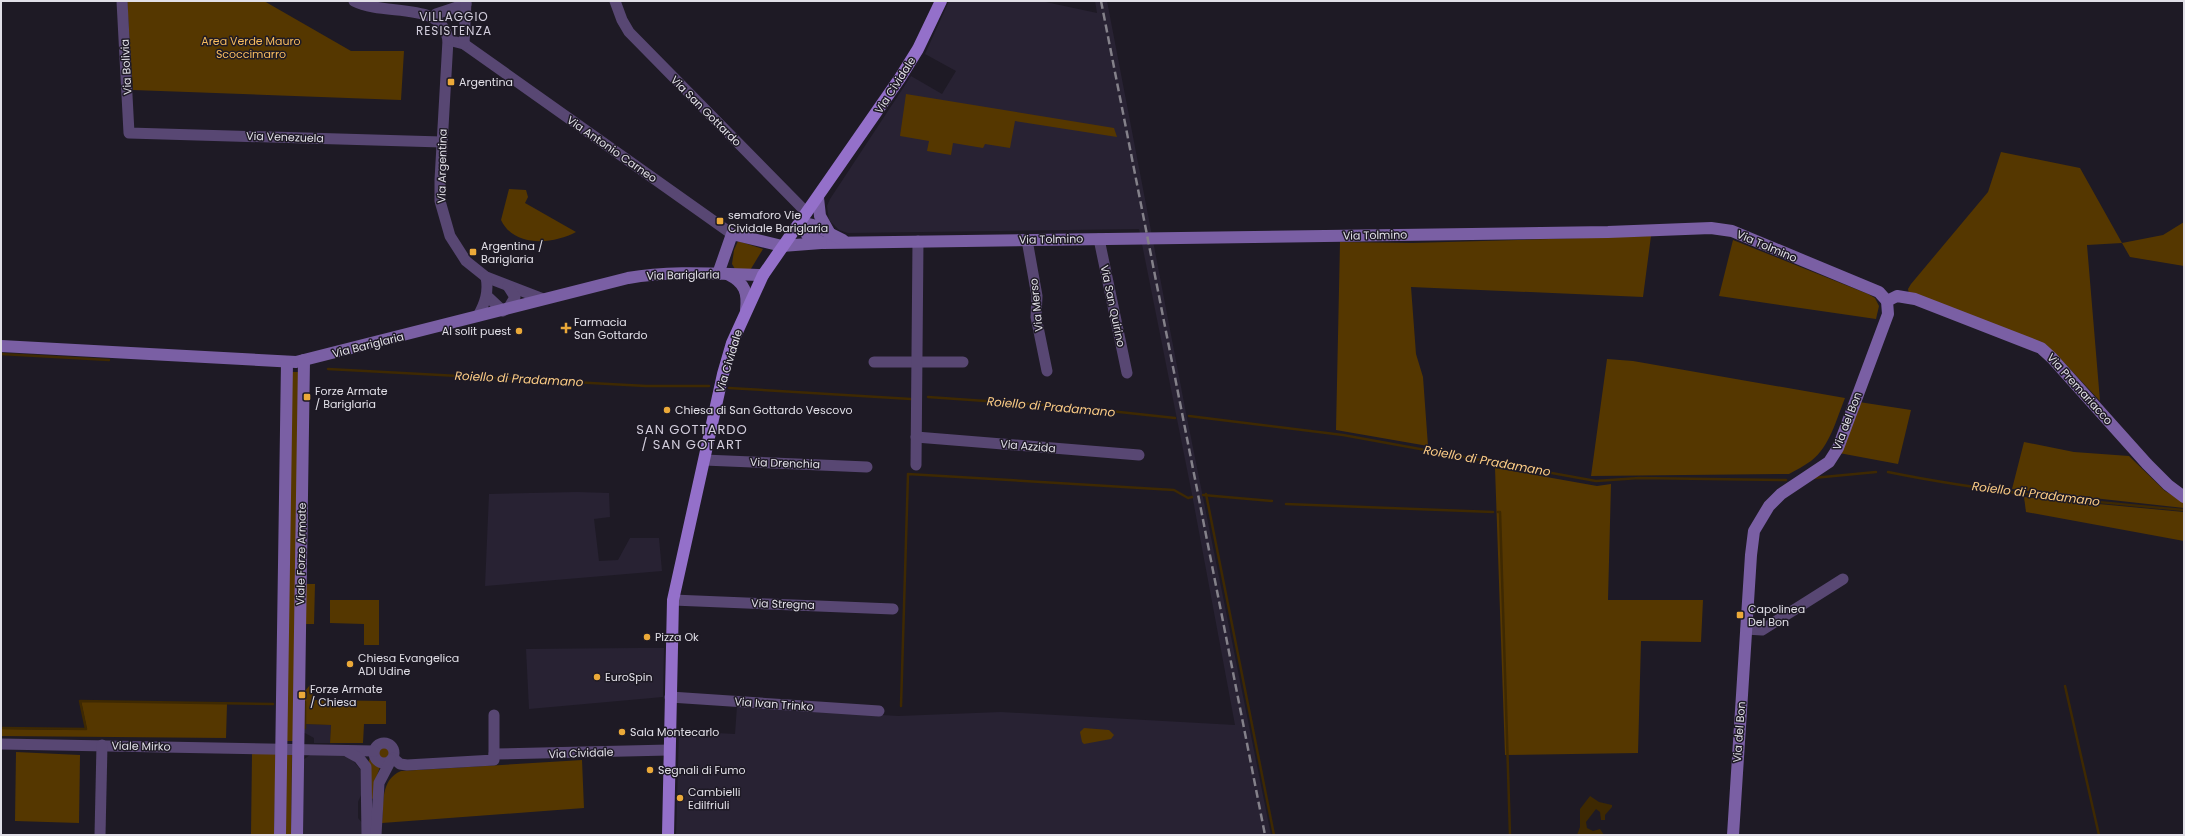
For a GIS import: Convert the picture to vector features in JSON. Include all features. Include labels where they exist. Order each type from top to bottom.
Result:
[{"type":"main road","name":"Via Cividale","points":[[668,835],[673,600],[727,358],[746,310],[763,275],[900,78],[918,49],[941,1]]},
{"type":"street","name":"Via Bolivia","points":[[122,1],[129,133]]},
{"type":"street","points":[[354,1],[373,7],[423,8],[436,14],[446,28],[448,40]]},
{"type":"street","name":"Via San Gottardo","points":[[615,1],[622,20],[629,32],[804,218]]},
{"type":"street","points":[[436,14],[466,3],[464,44]]},
{"type":"street","name":"Via Antonio Carneo","points":[[448,40],[464,44],[732,234],[782,246]]},
{"type":"street","name":"Via Argentina","points":[[448,40],[440,201],[444,219],[458,250],[466,261],[486,277],[543,299]]},
{"type":"street","name":"Via Venezuela","points":[[129,133],[442,142]]},
{"type":"street","points":[[818,198],[820,216],[827,240]]},
{"type":"street","name":"Via Tolmino","points":[[804,218],[827,240]]},
{"type":"street","name":"Via Tolmino","points":[[782,246],[827,240],[846,242],[918,240],[1027,240],[1592,232],[1711,228],[1732,231],[1875,290],[1882,294],[1887,301]]},
{"type":"street","points":[[723,274],[732,234]]},
{"type":"street","name":"Via San Quirino","points":[[1099,239],[1127,373]]},
{"type":"street","points":[[916,465],[918,240]]},
{"type":"street","name":"Via Merso","points":[[1027,240],[1037,296],[1036,317],[1047,371]]},
{"type":"street","name":"Via Bariglaria","points":[[723,274],[737,279],[744,286],[746,294],[746,310]]},
{"type":"street","name":"Via Bariglaria","points":[[1,346],[287,362],[304,360],[502,311],[543,299],[636,277],[723,274],[763,275]]},
{"type":"street","points":[[478,316],[487,296],[488,287],[486,277]]},
{"type":"street","points":[[487,296],[502,311],[509,307],[515,297],[508,286]]},
{"type":"street","name":"Via Premariacco","points":[[1887,301],[1897,296],[1915,299],[2041,348],[2052,358],[2147,464],[2168,485],[2184,497]]},
{"type":"street","name":"Via del Bon","points":[[1733,835],[1751,555],[1757,524],[1781,494],[1829,462],[1834,455],[1888,314],[1887,301]]},
{"type":"street","name":"Viale Forze Armate","points":[[297,835],[304,360]]},
{"type":"street","name":"Viale Forze Armate","points":[[280,835],[287,362]]},
{"type":"street","points":[[874,362],[963,362]]},
{"type":"street","name":"Via Azzida","points":[[916,437],[1139,455]]},
{"type":"street","name":"Via Drenchia","points":[[704,460],[866,467]]},
{"type":"street","points":[[1746,629],[1762,630],[1843,579]]},
{"type":"street","name":"Via Stregna","points":[[673,600],[893,609]]},
{"type":"street","name":"Via Ivan Trinko","points":[[670,697],[879,711]]},
{"type":"street","points":[[392,759],[400,764],[407,765],[494,760],[494,715]]},
{"type":"street","name":"Viale Mirko","points":[[1,744],[281,748]]},
{"type":"street","points":[[376,835],[379,783],[392,759],[393,748],[388,744],[380,744],[374,751],[375,758],[380,762],[387,763],[392,759]]},
{"type":"street","points":[[100,835],[102,746]]},
{"type":"street","points":[[281,748],[374,751]]},
{"type":"street","points":[[342,750],[356,755],[366,767],[367,835]]},
{"type":"street","name":"Via Cividale","points":[[494,754],[669,750]]},
{"type":"shaded area","points":[[949,1],[1041,1],[1097,13],[1095,1],[1107,1],[1186,413],[1271,835],[676,835],[679,731],[735,734],[737,706],[898,716],[1001,712],[1235,725],[1191,489],[1139,229],[848,233],[839,230],[829,220],[827,206],[830,199],[911,76],[942,94],[956,71],[925,54]]},
{"type":"shaded area","points":[[577,492],[609,493],[610,517],[594,519],[599,561],[618,560],[630,538],[659,538],[662,571],[485,586],[489,494]]},
{"type":"shaded area","points":[[664,648],[663,697],[529,709],[526,649]]},
{"type":"shaded area","points":[[304,724],[331,725],[330,743],[314,743],[314,738],[303,732]]},
{"type":"shaded area","points":[[341,754],[351,758],[360,769],[361,795],[358,802],[358,818],[363,824],[363,835],[302,835],[303,760],[310,755]]},
{"type":"shaded area","points":[[1590,796],[1599,802],[1612,805],[1605,815],[1605,820],[1601,820],[1600,812],[1596,809],[1586,822],[1587,828],[1593,831],[1600,829],[1604,835],[1577,835],[1580,827],[1580,809]]},
{"type":"green space","name":"Area Verde Mauro Scoccimarro","points":[[127,1],[264,1],[351,51],[404,51],[401,100],[133,90]]},
{"type":"green space","points":[[906,94],[1114,128],[1117,137],[1015,121],[1010,148],[985,144],[983,148],[953,143],[951,155],[927,151],[929,141],[900,136]]},
{"type":"green space","points":[[2001,152],[2080,168],[2122,243],[2087,245],[2100,401],[2056,354],[1909,294],[1908,289],[1911,284],[1988,192]]},
{"type":"green space","points":[[509,189],[526,190],[528,197],[525,203],[576,232],[557,239],[546,241],[535,241],[515,235],[507,229],[501,220]]},
{"type":"green space","points":[[2184,222],[2184,266],[2130,257],[2122,243],[2163,235]]},
{"type":"green space","points":[[1651,236],[1643,297],[1411,287],[1416,354],[1423,377],[1428,446],[1336,430],[1340,242],[1412,243]]},
{"type":"green space","points":[[1733,240],[1868,294],[1875,298],[1879,306],[1876,319],[1719,296]]},
{"type":"green space","points":[[738,241],[763,249],[749,272],[735,269],[732,264],[734,250]]},
{"type":"green space","points":[[1607,359],[1633,361],[1845,398],[1832,432],[1818,455],[1789,474],[1591,476]]},
{"type":"green space","points":[[292,372],[299,372],[293,741],[285,741]]},
{"type":"green space","points":[[1859,402],[1911,410],[1898,464],[1839,453]]},
{"type":"green space","points":[[2024,442],[2074,452],[2129,456],[2165,491],[2184,502],[2184,508],[2012,489]]},
{"type":"green space","points":[[1495,468],[1597,486],[1611,484],[1608,600],[1703,600],[1701,642],[1641,641],[1638,753],[1505,755]]},
{"type":"green space","points":[[2024,497],[2184,512],[2184,541],[2026,512]]},
{"type":"green space","points":[[306,584],[315,584],[314,624],[306,624]]},
{"type":"green space","points":[[330,600],[379,600],[379,645],[364,645],[364,624],[330,623]]},
{"type":"green space","points":[[310,685],[313,685],[313,700],[386,701],[386,724],[364,724],[363,743],[330,743],[331,725],[304,724],[305,691]]},
{"type":"green space","points":[[81,701],[227,704],[226,738],[1,736],[1,729],[87,730]]},
{"type":"green space","points":[[1084,728],[1109,730],[1114,735],[1111,739],[1084,744],[1082,742],[1080,732]]},
{"type":"green space","points":[[384,746],[389,748],[391,753],[389,758],[384,760],[379,758],[377,753],[379,748]]},
{"type":"green space","points":[[16,752],[80,755],[79,823],[15,821]]},
{"type":"green space","points":[[286,753],[292,753],[291,835],[285,835]]},
{"type":"green space","points":[[252,754],[276,754],[274,835],[251,835]]},
{"type":"green space","points":[[369,759],[380,767],[376,778],[374,799],[369,798]]},
{"type":"green space","points":[[582,760],[584,808],[382,823],[383,800],[386,786],[394,775],[401,771]]},
{"type":"waterway","name":"Roiello di Pradamano","points":[[1,354],[109,360]]},
{"type":"waterway","name":"Roiello di Pradamano","points":[[328,369],[646,386],[709,386]]},
{"type":"waterway","name":"Roiello di Pradamano","points":[[729,388],[911,399]]},
{"type":"waterway","name":"Roiello di Pradamano","points":[[928,397],[1073,407],[1175,418]]},
{"type":"waterway","name":"Roiello di Pradamano","points":[[1189,416],[1343,435],[1596,481],[1639,478],[1786,480]]},
{"type":"waterway","name":"Roiello di Pradamano","points":[[1813,478],[1876,472]]},
{"type":"waterway","name":"Roiello di Pradamano","points":[[1888,472],[1999,490],[2184,510]]},
{"type":"waterway","points":[[901,706],[908,474],[1174,490],[1188,498],[1192,497]]},
{"type":"waterway","points":[[1206,494],[1274,835]]},
{"type":"waterway","points":[[1203,495],[1272,501]]},
{"type":"waterway","points":[[1286,504],[1493,512]]},
{"type":"waterway","points":[[1498,512],[1500,512],[1510,835]]},
{"type":"waterway","points":[[2065,686],[2099,835]]},
{"type":"waterway","points":[[1,728],[86,729],[80,701],[273,704]]},
{"type":"waterway","points":[[305,702],[305,728]]},
{"type":"railway","points":[[1101,1],[1265,835]]},
{"type":"place","name":"Argentina","points":[[451,82]]},
{"type":"place","name":"semaforo Vie Cividale Bariglaria","points":[[720,221]]},
{"type":"place","name":"Argentina / Bariglaria","points":[[473,252]]},
{"type":"place","name":"Farmacia San Gottardo","points":[[566,328]]},
{"type":"place","name":"Al solit puest","points":[[519,331]]},
{"type":"place","name":"Forze Armate / Bariglaria","points":[[307,397]]},
{"type":"place","name":"Chiesa di San Gottardo Vescovo","points":[[667,410]]},
{"type":"place","name":"Capolinea Del Bon","points":[[1740,615]]},
{"type":"place","name":"Pizza Ok","points":[[647,637]]},
{"type":"place","name":"Chiesa Evangelica ADI Udine","points":[[350,664]]},
{"type":"place","name":"EuroSpin","points":[[597,677]]},
{"type":"place","name":"Forze Armate / Chiesa","points":[[302,695]]},
{"type":"place","name":"Sala Montecarlo","points":[[622,732]]},
{"type":"place","name":"Segnali di Fumo","points":[[650,770]]},
{"type":"place","name":"Cambielli Edilfriuli","points":[[680,798]]},
{"type":"district","name":"VILLAGGIO RESISTENZA","points":[[454,24]]},
{"type":"district","name":"SAN GOTTARDO / SAN GOTART","points":[[692,436]]}]
